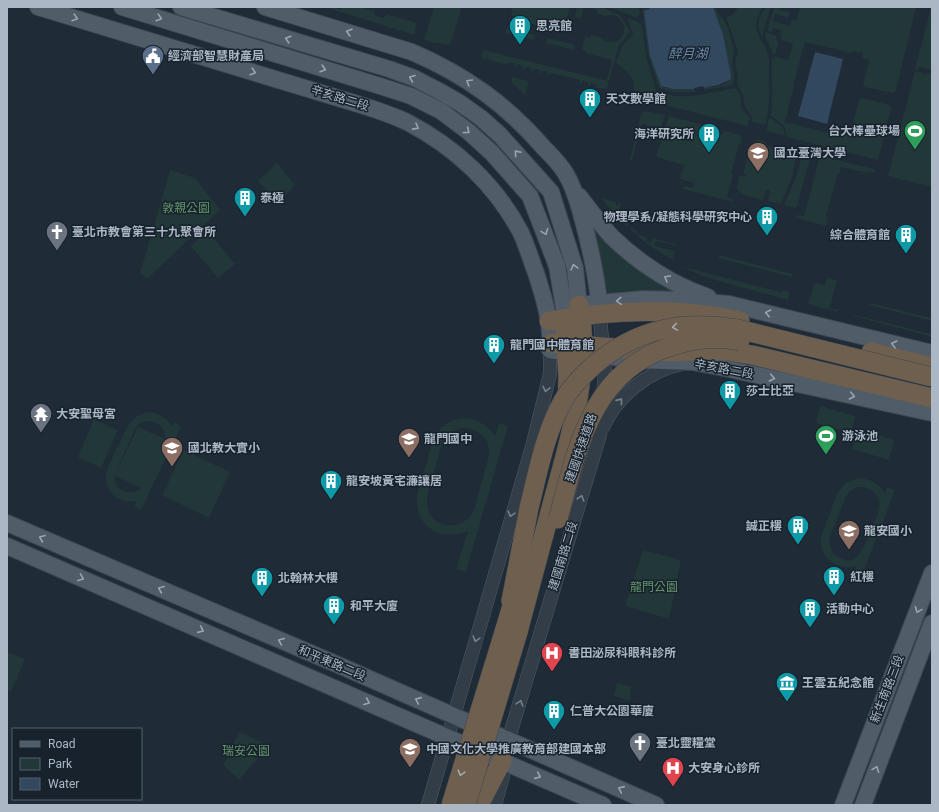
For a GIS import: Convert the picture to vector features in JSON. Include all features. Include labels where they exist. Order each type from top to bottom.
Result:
[{"type":"highway","points":[[564,314],[599,308],[680,313],[731,312],[932,367]]},
{"type":"highway","name":"建國快速道路","points":[[466,805],[523,588],[566,455],[579,401],[566,348],[564,314]]},
{"type":"highway","name":"建國快速道路","points":[[512,631],[529,508],[550,430],[564,400],[585,373],[619,347],[657,330],[688,325],[715,326],[738,329],[932,377]]},
{"type":"highway","name":"建國快速道路","points":[[451,805],[512,631],[558,519],[576,453],[588,421],[598,402],[609,386],[627,370],[648,355],[678,344],[695,340],[725,339],[783,350],[932,387]]},
{"type":"highway","points":[[566,348],[604,352],[728,351],[932,398]]},
{"type":"highway","points":[[479,805],[502,761]]},
{"type":"main road","name":"辛亥路二段","points":[[38,7],[361,104],[390,115],[426,133],[450,149],[476,172],[506,207],[522,235],[546,302],[564,314]]},
{"type":"main road","name":"辛亥路二段","points":[[122,7],[411,96],[441,111],[469,132],[492,153],[530,196],[557,266],[564,314]]},
{"type":"main road","points":[[181,7],[414,78],[460,103],[481,118],[500,135],[550,192],[574,268],[564,314]]},
{"type":"main road","points":[[265,7],[412,52],[431,60],[471,83],[495,100],[535,137],[567,174],[574,188],[592,255],[599,308]]},
{"type":"main road","points":[[574,188],[612,236],[654,270],[684,287],[703,295],[731,312],[932,353]]},
{"type":"main road","name":"辛亥路二段","points":[[604,352],[635,360],[693,362],[732,369],[932,413]]},
{"type":"main road","name":"和平東路二段","points":[[7,524],[342,667],[656,805]]},
{"type":"main road","name":"和平東路二段","points":[[7,546],[603,805]]},
{"type":"main road","name":"新生南路三段","points":[[843,805],[932,573]]},
{"type":"main road","name":"新生南路三段","points":[[863,805],[932,623]]},
{"type":"street","name":"建國南路二段","points":[[495,805],[503,776],[502,761],[600,435],[605,383],[604,352],[599,308]]},
{"type":"street","points":[[428,805],[534,439],[550,374],[566,348]]},
{"type":"street","points":[[600,435],[613,410],[625,395],[640,382],[656,373],[674,366],[693,362]]},
{"type":"green space","points":[[325,7],[333,7],[341,10],[342,7],[359,7],[375,11],[374,15],[384,18],[386,14],[417,23],[414,35]]},
{"type":"green space","points":[[434,7],[462,7],[450,45],[430,42],[424,39]]},
{"type":"green space","points":[[511,7],[570,7],[564,29],[559,32],[522,21],[512,15]]},
{"type":"green space","points":[[577,7],[584,7],[581,19],[575,17]]},
{"type":"green space","points":[[584,7],[602,7],[621,16],[630,32],[619,46],[609,80],[607,80],[612,60],[585,53],[585,51],[582,50],[585,37],[590,38],[591,35],[599,36],[605,41],[613,42],[619,40],[623,35],[624,25],[617,16],[611,15],[604,17],[603,15],[597,14],[597,10]]},
{"type":"green space","points":[[609,7],[639,7],[640,13],[637,18]]},
{"type":"green space","points":[[650,7],[644,11],[651,60],[663,87],[673,89],[694,89],[694,92],[674,92],[659,88],[648,54],[642,8]]},
{"type":"green space","points":[[713,7],[716,7],[718,13],[724,20],[730,37],[734,51],[732,63],[734,79],[732,85],[704,90],[704,88],[724,84],[730,80],[731,76],[723,34]]},
{"type":"green space","points":[[738,7],[763,7],[758,16],[756,28],[769,60],[769,99],[765,125],[752,122],[752,117],[745,107],[743,95],[737,84],[738,76],[735,63],[738,51],[726,17],[734,14]]},
{"type":"green space","points":[[766,7],[771,7],[764,32],[764,41],[772,58],[774,58],[774,56],[788,60],[793,44],[781,40],[781,30],[773,28],[772,32],[767,31],[774,7],[780,7],[780,10],[790,12],[788,18],[775,14],[773,21],[790,26],[792,19],[797,20],[800,7],[916,7],[896,90],[893,93],[864,87],[863,85],[869,60],[862,58],[863,53],[853,51],[852,53],[805,42],[793,86],[785,122],[837,135],[838,132],[850,135],[859,100],[862,98],[890,105],[891,108],[878,160],[787,137],[784,126],[770,115],[772,108],[772,59],[759,30],[760,18]]},
{"type":"green space","points":[[931,7],[932,70],[919,67],[918,70],[915,69]]},
{"type":"green space","points":[[627,18],[637,21],[642,25],[647,60],[656,90],[674,96],[684,96],[706,94],[735,88],[740,94],[742,109],[750,118],[747,126],[649,101],[650,96],[654,95],[653,92],[648,94],[634,90],[632,77],[616,62],[622,46],[633,34]]},
{"type":"green space","points":[[507,28],[535,35],[534,40],[505,33]]},
{"type":"green space","points":[[766,32],[777,36],[776,39],[779,43],[775,54],[773,54],[765,36]]},
{"type":"green space","points":[[547,38],[573,44],[575,50],[546,43]]},
{"type":"green space","points":[[483,50],[609,81],[607,89],[596,88],[597,85],[591,83],[590,86],[588,86],[589,83],[583,81],[582,84],[580,84],[580,80],[550,73],[549,76],[547,75],[548,72],[542,71],[541,74],[539,73],[540,70],[534,69],[533,72],[531,71],[531,68],[526,67],[524,70],[523,66],[517,64],[516,67],[514,67],[515,64],[509,62],[508,65],[481,58]]},
{"type":"green space","name":"台大棒壘球場","points":[[915,71],[923,73],[923,76],[927,73],[932,75],[932,187],[888,176]]},
{"type":"green space","points":[[512,77],[529,81],[525,95],[512,83]]},
{"type":"green space","points":[[645,111],[665,115],[661,129],[642,124],[632,160],[630,160],[641,114]]},
{"type":"green space","points":[[669,116],[715,128],[714,133],[721,135],[724,131],[726,131],[742,137],[741,145],[739,144],[731,174],[733,175],[727,197],[734,199],[733,202],[683,189],[684,186],[693,188],[694,183],[680,179],[684,165],[656,157]]},
{"type":"green space","points":[[769,117],[783,127],[785,136],[766,131]]},
{"type":"green space","points":[[757,139],[763,141],[772,148],[781,151],[790,147],[800,150],[798,157],[796,157],[793,175],[781,204],[768,201],[770,190],[766,190],[763,200],[744,195],[737,189],[739,175],[745,177],[746,174],[743,174],[748,156],[750,157],[749,162],[751,163],[753,157],[755,158],[755,149],[752,149],[751,153],[749,153],[753,141],[756,142]]},
{"type":"green space","points":[[803,151],[810,153],[811,155],[797,207],[795,208],[784,205],[797,174]]},
{"type":"green space","points":[[820,156],[874,169],[875,173],[868,171],[868,173],[841,167],[826,216],[828,217],[826,226],[796,218],[797,215],[804,216]]},
{"type":"green space","points":[[277,163],[295,185],[291,188],[292,190],[276,202],[258,181]]},
{"type":"green space","name":"敦親公園","points":[[170,170],[195,178],[220,210],[147,279],[140,273]]},
{"type":"green space","points":[[601,198],[616,202],[616,205],[619,203],[621,204],[620,209],[622,210],[624,207],[623,212],[626,212],[627,209],[630,210],[629,213],[632,213],[628,227]]},
{"type":"green space","points":[[590,219],[670,288],[670,291],[607,294]]},
{"type":"green space","points":[[628,227],[637,230],[636,234],[647,237],[646,241],[651,242],[652,238],[678,245],[657,241],[655,242],[655,246],[675,251],[673,260],[653,248],[643,241]]},
{"type":"green space","points":[[207,230],[235,264],[218,278],[191,246]]},
{"type":"green space","points":[[719,255],[793,274],[792,277],[718,258]]},
{"type":"green space","points":[[679,266],[781,292],[782,290],[790,292],[788,300],[708,278]]},
{"type":"green space","points":[[827,278],[837,280],[830,308],[837,310],[837,308],[839,309],[837,312],[808,304],[814,285],[816,283],[825,285]]},
{"type":"green space","points":[[870,303],[932,318],[932,321],[869,305]]},
{"type":"green space","points":[[854,313],[855,315],[932,334],[932,337],[854,316]]},
{"type":"green space","points":[[820,406],[855,416],[851,433],[816,423]]},
{"type":"green space","points":[[148,412],[165,418],[172,427],[174,422],[181,426],[141,510],[134,507],[136,501],[129,502],[122,500],[112,494],[107,483],[106,476],[107,469],[129,423],[137,416]],"holes":[[[146,421],[154,422],[160,425],[164,431],[165,439],[138,427],[115,474],[135,429],[139,424]],[[115,476],[141,488],[132,492],[123,491],[119,489],[115,481]]]},
{"type":"green space","points":[[465,418],[478,421],[489,429],[495,436],[499,423],[508,426],[466,572],[456,569],[468,531],[450,535],[441,534],[434,531],[427,526],[422,519],[418,511],[417,501],[419,487],[436,435],[447,423]],"holes":[[[462,428],[471,429],[483,436],[489,449],[488,459],[475,507],[472,514],[462,523],[450,526],[441,524],[437,522],[430,513],[427,498],[442,443],[446,436],[455,430]]]},
{"type":"green space","points":[[94,419],[118,430],[101,468],[78,457]]},
{"type":"green space","points":[[857,429],[894,440],[889,460],[852,449]]},
{"type":"green space","points":[[184,450],[230,472],[209,518],[162,495]]},
{"type":"green space","points":[[861,478],[872,481],[885,493],[887,487],[895,490],[861,578],[853,575],[857,566],[844,567],[837,565],[827,558],[823,553],[821,539],[838,492],[846,483]],"holes":[[[857,487],[862,487],[874,492],[879,500],[879,509],[860,553],[855,558],[844,560],[831,550],[830,537],[846,496],[850,491]]]},
{"type":"green space","name":"龍門公園","points":[[643,550],[681,560],[669,619],[625,606]]},
{"type":"green space","points":[[7,652],[25,659],[11,692],[7,690]]},
{"type":"green space","points":[[617,683],[631,687],[630,701],[614,696]]},
{"type":"green space","name":"瑞安公園","points":[[239,732],[269,745],[239,780],[223,765]]},
{"type":"water","name":"醉月湖","points":[[650,7],[713,7],[723,34],[731,76],[730,80],[718,85],[704,88],[703,86],[694,89],[673,89],[661,86],[650,56],[644,11]]},
{"type":"water","points":[[815,52],[843,59],[827,124],[798,116]]},
{"type":"place","name":"思亮館","points":[[520,46]]},
{"type":"place","name":"經濟部智慧財產局","points":[[153,76]]},
{"type":"place","name":"天文數學館","points":[[590,118]]},
{"type":"place","name":"台大棒壘球場","points":[[915,150]]},
{"type":"place","name":"海洋研究所","points":[[709,154]]},
{"type":"place","name":"國立臺灣大學","points":[[758,172]]},
{"type":"place","name":"泰極","points":[[245,218]]},
{"type":"place","name":"物理學系/凝態科學研究中心","points":[[767,236]]},
{"type":"place","name":"臺北市教會第三十九聚會所","points":[[57,252]]},
{"type":"place","name":"綜合體育館","points":[[906,254]]},
{"type":"place","name":"龍門國中體育館","points":[[494,364]]},
{"type":"place","name":"莎士比亞","points":[[730,410]]},
{"type":"place","name":"大安聖母宮","points":[[41,434]]},
{"type":"place","name":"游泳池","points":[[826,456]]},
{"type":"place","name":"龍門國中","points":[[409,458]]},
{"type":"place","name":"國北教大實小","points":[[172,468]]},
{"type":"place","name":"龍安坡黃宅濂讓居","points":[[331,500]]},
{"type":"place","name":"誠正樓","points":[[798,546]]},
{"type":"place","name":"龍安國小","points":[[849,550]]},
{"type":"place","name":"紅樓","points":[[834,596]]},
{"type":"place","name":"北翰林大樓","points":[[262,598]]},
{"type":"place","name":"和平大廈","points":[[334,626]]},
{"type":"place","name":"活動中心","points":[[810,628]]},
{"type":"place","name":"書田泌尿科眼科診所","points":[[552,672]]},
{"type":"place","name":"王雲五紀念館","points":[[787,702]]},
{"type":"place","name":"仁普大公園華廈","points":[[554,730]]},
{"type":"place","name":"臺北靈糧堂","points":[[640,762]]},
{"type":"place","name":"中國文化大學推廣教育部建國本部","points":[[410,768]]},
{"type":"place","name":"大安身心診所","points":[[673,788]]}]
